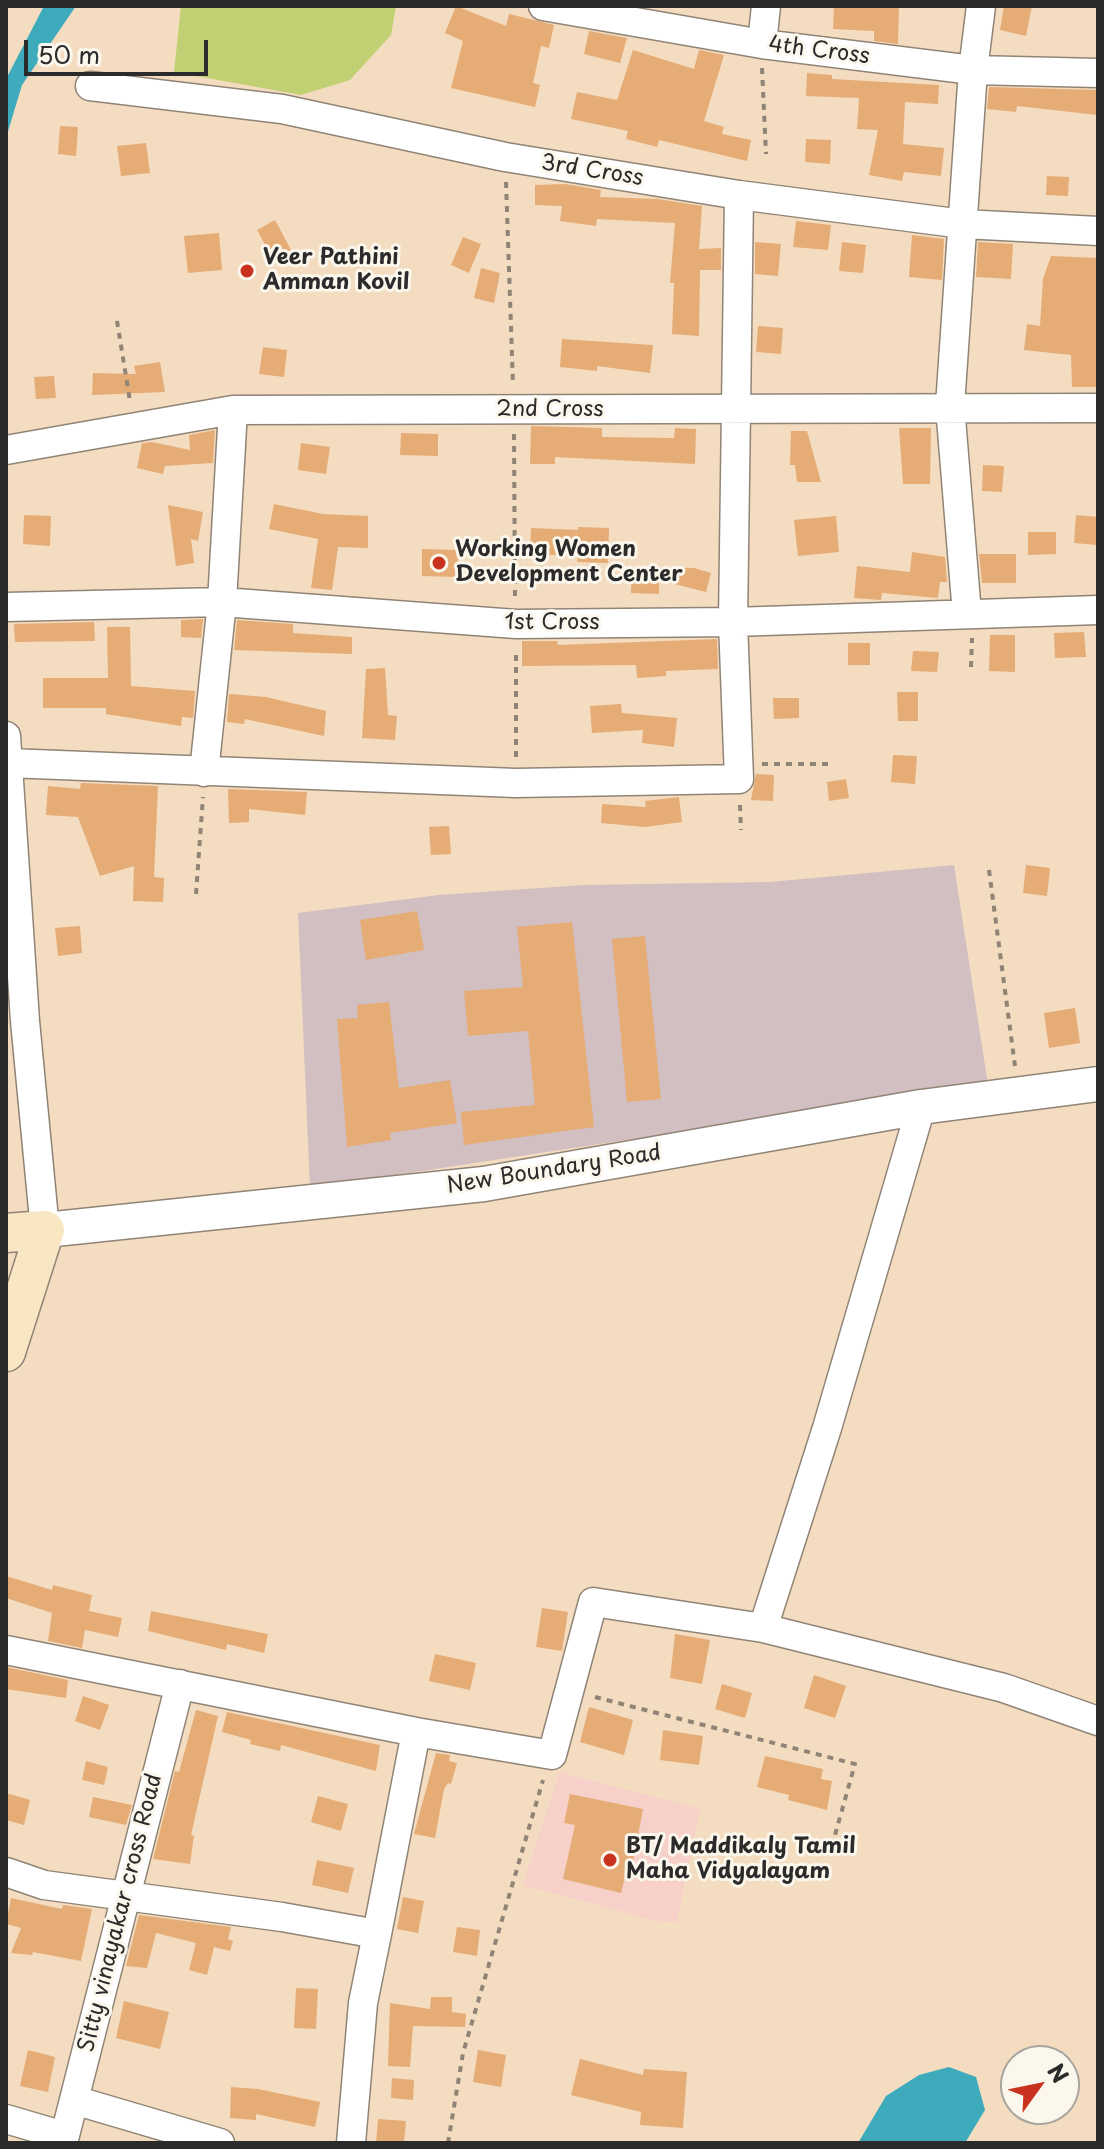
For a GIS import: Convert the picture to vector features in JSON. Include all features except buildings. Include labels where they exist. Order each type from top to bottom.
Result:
[{"type":"main road","name":"New Boundary Road","points":[[6,1233],[45,1230]]},
{"type":"main road","points":[[6,1352],[45,1230]]},
{"type":"street","name":"4th Cross","points":[[543,6],[762,44],[973,70],[1098,73]]},
{"type":"street","points":[[762,44],[766,6]]},
{"type":"street","points":[[967,614],[950,406],[973,70],[981,6]]},
{"type":"street","name":"3rd Cross","points":[[90,86],[282,109],[505,157],[739,195],[963,224],[1098,231]]},
{"type":"street","points":[[45,1230],[25,1021],[7,750],[204,772],[516,783],[739,772],[733,622],[739,195]]},
{"type":"street","name":"2nd Cross","points":[[6,450],[233,410],[1098,408]]},
{"type":"street","points":[[204,772],[222,602],[233,410]]},
{"type":"street","name":"1st Cross","points":[[6,607],[222,602],[516,624],[733,622],[1098,610]]},
{"type":"street","name":"New Boundary Road","points":[[45,1230],[484,1184],[921,1107],[1098,1084]]},
{"type":"street","points":[[763,1628],[921,1107]]},
{"type":"street","points":[[6,1650],[416,1732],[552,1755],[593,1602],[763,1628],[1004,1688],[1098,1721]]},
{"type":"street","name":"Sitty vinayakar cross Road","points":[[64,2140],[180,1684]]},
{"type":"street","points":[[351,2143],[363,2003],[416,1732]]},
{"type":"street","points":[[6,1872],[44,1885],[377,1934]]},
{"type":"street","points":[[74,2100],[220,2143]]},
{"type":"street","points":[[6,2119],[64,2140]]},
{"type":"path","points":[[762,44],[766,154]]},
{"type":"path","points":[[505,157],[514,410],[516,783]]},
{"type":"path","points":[[117,321],[135,428]]},
{"type":"path","points":[[739,772],[831,764]]},
{"type":"path","points":[[196,894],[204,772]]},
{"type":"path","points":[[989,870],[1018,1093]]},
{"type":"path","points":[[569,1691],[855,1764],[833,1842]]},
{"type":"path","points":[[448,2143],[463,2053],[552,1755]]},
{"type":"shaded area","points":[[954,865],[988,1085],[310,1188],[298,913],[439,895],[584,885],[770,882]]},
{"type":"shaded area","name":"BT/ Maddikaly Tamil Maha Vidyalayam","points":[[560,1772],[700,1809],[677,1922],[657,1921],[523,1885]]},
{"type":"green space","points":[[181,6],[396,6],[391,35],[350,80],[301,95],[174,72]]},
{"type":"water","points":[[44,6],[76,6],[22,85],[6,138],[6,79]]},
{"type":"water","points":[[949,2067],[976,2077],[985,2110],[965,2143],[858,2143],[886,2096],[919,2075]]},
{"type":"place","name":"Veer Pathini Amman Kovil","points":[[247,271]]},
{"type":"place","name":"Working Women Development Center","points":[[439,563]]},
{"type":"place","name":"BT/ Maddikaly Tamil Maha Vidyalayam","points":[[610,1860]]}]
